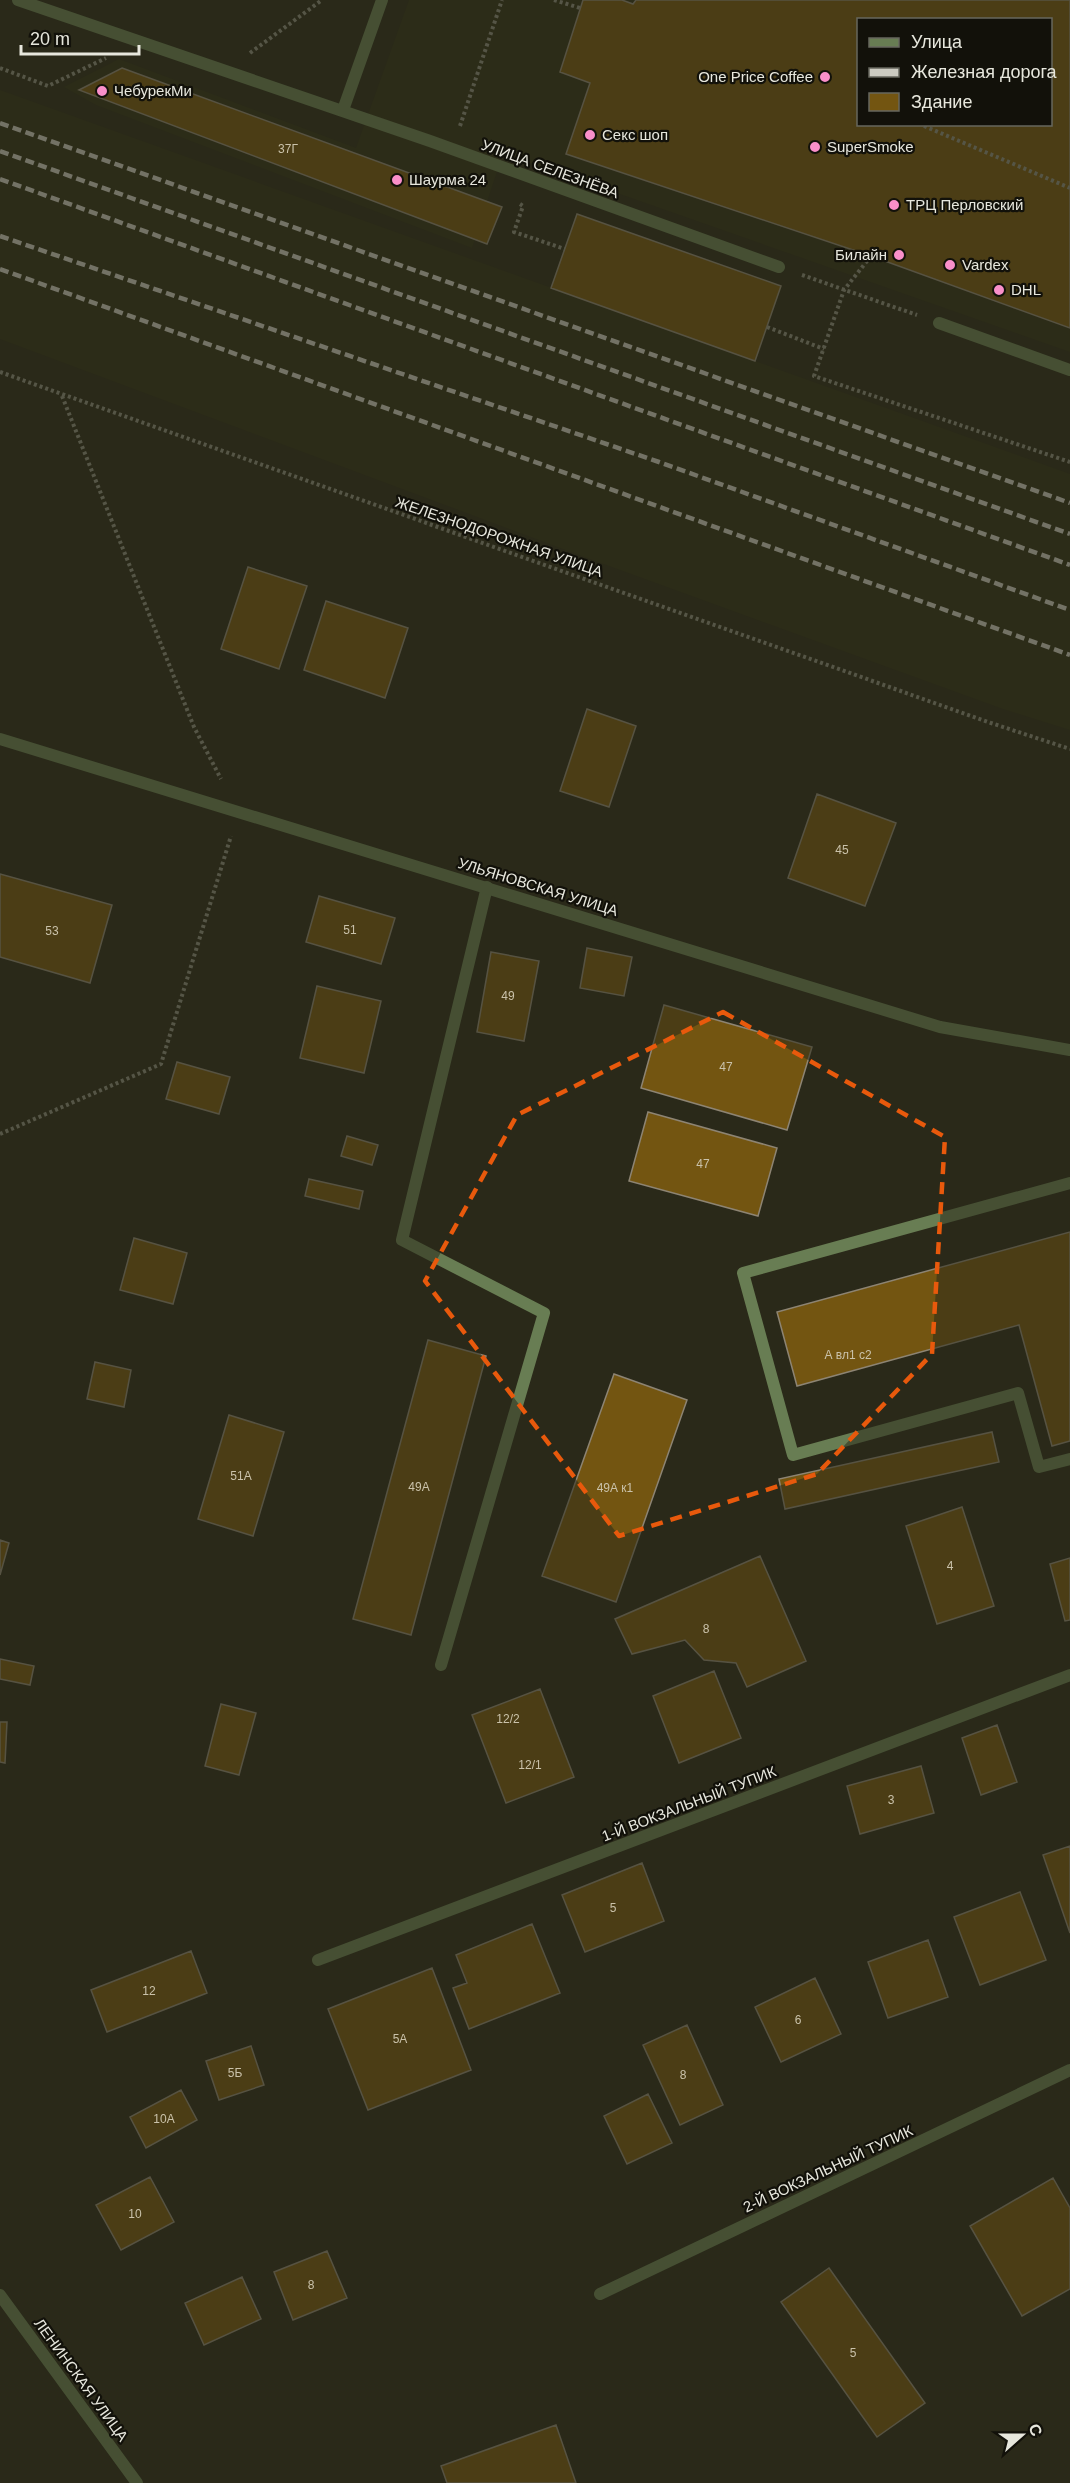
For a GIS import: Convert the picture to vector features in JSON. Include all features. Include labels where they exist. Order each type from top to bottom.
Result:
[{"type":"street","name":"УЛИЦА СЕЛЕЗНЁВА","points":[[18,0],[343,110],[779,267]]},
{"type":"street","points":[[343,110],[382,0]]},
{"type":"street","points":[[939,323],[1070,370]]},
{"type":"street","name":"УЛЬЯНОВСКАЯ УЛИЦА","points":[[0,739],[940,1027],[1070,1050]]},
{"type":"street","points":[[441,1665],[544,1313],[402,1240],[488,887]]},
{"type":"street","points":[[1070,1183],[743,1273],[793,1455],[1018,1393],[1039,1467],[1070,1459]]},
{"type":"street","name":"1-Й ВОКЗАЛЬНЫЙ ТУПИК","points":[[318,1960],[1070,1676]]},
{"type":"street","name":"2-Й ВОКЗАЛЬНЫЙ ТУПИК","points":[[600,2294],[1070,2070]]},
{"type":"street","name":"ЛЕНИНСКАЯ УЛИЦА","points":[[0,2295],[137,2483]]},
{"type":"path","points":[[225,71],[322,0]]},
{"type":"path","points":[[453,150],[502,0]]},
{"type":"path","points":[[554,0],[580,8]]},
{"type":"path","points":[[0,68],[48,86],[118,52],[123,37]]},
{"type":"path","points":[[924,126],[1070,188]]},
{"type":"path","points":[[534,238],[565,249]]},
{"type":"path","points":[[871,256],[844,290],[814,376],[1070,462]]},
{"type":"path","points":[[779,267],[939,323]]},
{"type":"path","points":[[767,327],[824,349]]},
{"type":"path","name":"ЖЕЛЕЗНОДОРОЖНАЯ УЛИЦА","points":[[0,372],[1070,749]]},
{"type":"highlighted area","points":[[723,1012],[945,1137],[932,1354],[817,1474],[619,1536],[425,1281],[517,1115]]},
{"type":"shaded area","points":[[409,0],[1070,0],[1070,352],[503,153],[472,248],[96,105],[64,87],[119,59],[356,148]]},
{"type":"shaded area","points":[[0,90],[1070,474],[1070,730],[1003,709],[590,559],[0,339]]},
{"type":"building","name":"ТРЦ Перловский","points":[[583,0],[622,0],[633,4],[636,0],[1070,0],[1070,328],[871,256],[566,154],[590,83],[560,72]]},
{"type":"building","points":[[122,68],[502,207],[487,244],[79,90]]},
{"type":"building","points":[[577,214],[781,286],[755,361],[551,288]]},
{"type":"building","points":[[248,567],[307,586],[279,669],[221,649]]},
{"type":"building","points":[[326,601],[408,628],[385,698],[304,670]]},
{"type":"building","points":[[587,709],[636,726],[609,807],[560,791]]},
{"type":"building","points":[[817,794],[896,823],[865,906],[788,878]]},
{"type":"building","points":[[0,874],[112,905],[90,983],[0,957]]},
{"type":"building","points":[[319,896],[395,918],[381,964],[306,942]]},
{"type":"building","points":[[587,948],[632,957],[624,996],[580,988]]},
{"type":"building","points":[[491,952],[539,961],[524,1041],[477,1032]]},
{"type":"building","points":[[317,986],[381,1001],[364,1073],[300,1058]]},
{"type":"building","points":[[664,1005],[812,1047],[787,1130],[641,1088]]},
{"type":"building","points":[[177,1062],[230,1077],[219,1114],[166,1099]]},
{"type":"building","points":[[648,1112],[777,1148],[758,1216],[629,1181]]},
{"type":"building","points":[[347,1136],[378,1145],[372,1165],[341,1156]]},
{"type":"building","points":[[309,1179],[363,1191],[359,1209],[305,1196]]},
{"type":"building","points":[[1070,1232],[1070,1441],[1052,1446],[1019,1325],[797,1386],[777,1312]]},
{"type":"building","points":[[134,1238],[187,1253],[173,1304],[120,1290]]},
{"type":"building","points":[[428,1340],[486,1356],[411,1635],[353,1619]]},
{"type":"building","points":[[95,1362],[131,1370],[124,1407],[87,1399]]},
{"type":"building","points":[[614,1374],[687,1400],[616,1602],[542,1576]]},
{"type":"building","points":[[229,1415],[284,1432],[253,1536],[198,1519]]},
{"type":"building","points":[[992,1432],[999,1462],[785,1509],[779,1479]]},
{"type":"building","points":[[962,1507],[994,1606],[937,1624],[906,1526]]},
{"type":"building","points":[[0,1540],[9,1543],[0,1575]]},
{"type":"building","points":[[760,1556],[806,1661],[747,1687],[736,1663],[704,1660],[685,1640],[632,1654],[615,1619]]},
{"type":"building","points":[[1070,1558],[1070,1620],[1065,1621],[1050,1564]]},
{"type":"building","points":[[0,1659],[34,1666],[30,1685],[0,1679]]},
{"type":"building","points":[[714,1671],[741,1738],[679,1763],[653,1696]]},
{"type":"building","points":[[540,1689],[574,1777],[506,1803],[472,1715]]},
{"type":"building","points":[[221,1704],[256,1713],[239,1775],[205,1766]]},
{"type":"building","points":[[0,1722],[7,1722],[5,1763],[0,1762]]},
{"type":"building","points":[[997,1725],[1017,1782],[981,1795],[962,1738]]},
{"type":"building","points":[[921,1766],[934,1813],[860,1834],[847,1786]]},
{"type":"building","points":[[1070,1846],[1070,1933],[1043,1855]]},
{"type":"building","points":[[642,1863],[664,1921],[585,1952],[562,1895]]},
{"type":"building","points":[[1020,1892],[1046,1960],[980,1985],[954,1917]]},
{"type":"building","points":[[532,1924],[560,1993],[469,2029],[453,1988],[467,1983],[456,1955]]},
{"type":"building","points":[[928,1940],[948,1997],[888,2018],[868,1962]]},
{"type":"building","points":[[191,1951],[207,1993],[107,2032],[91,1990]]},
{"type":"building","points":[[432,1968],[471,2070],[368,2110],[328,2009]]},
{"type":"building","points":[[815,1978],[841,2034],[781,2062],[755,2007]]},
{"type":"building","points":[[687,2025],[723,2105],[680,2125],[643,2045]]},
{"type":"building","points":[[251,2046],[264,2085],[219,2100],[206,2061]]},
{"type":"building","points":[[181,2090],[197,2120],[146,2148],[130,2117]]},
{"type":"building","points":[[648,2094],[672,2143],[627,2164],[604,2116]]},
{"type":"building","points":[[150,2177],[174,2222],[121,2250],[96,2205]]},
{"type":"building","points":[[1053,2178],[1070,2208],[1070,2289],[1022,2316],[970,2226]]},
{"type":"building","points":[[327,2251],[347,2298],[293,2320],[274,2272]]},
{"type":"building","points":[[829,2268],[925,2403],[877,2437],[781,2302]]},
{"type":"building","points":[[242,2277],[261,2319],[204,2345],[185,2303]]},
{"type":"building","points":[[556,2425],[576,2483],[447,2483],[441,2466]]},
{"type":"railway","points":[[0,123],[1070,503]]},
{"type":"railway","points":[[0,151],[1070,534]]},
{"type":"railway","points":[[0,179],[1070,565]]},
{"type":"railway","points":[[0,236],[659,462],[1070,610]]},
{"type":"railway","points":[[0,269],[1070,655]]},
{"type":"place","name":"One Price Coffee","points":[[825,77]]},
{"type":"place","name":"ЧебурекМи","points":[[102,91]]},
{"type":"place","name":"Секс шоп","points":[[590,135]]},
{"type":"place","name":"SuperSmoke","points":[[815,147]]},
{"type":"place","name":"Шаурма 24","points":[[397,180]]},
{"type":"place","name":"ТРЦ Перловский","points":[[894,205]]},
{"type":"place","name":"Билайн","points":[[899,255]]},
{"type":"place","name":"Vardex","points":[[950,265]]},
{"type":"place","name":"DHL","points":[[999,290]]}]
